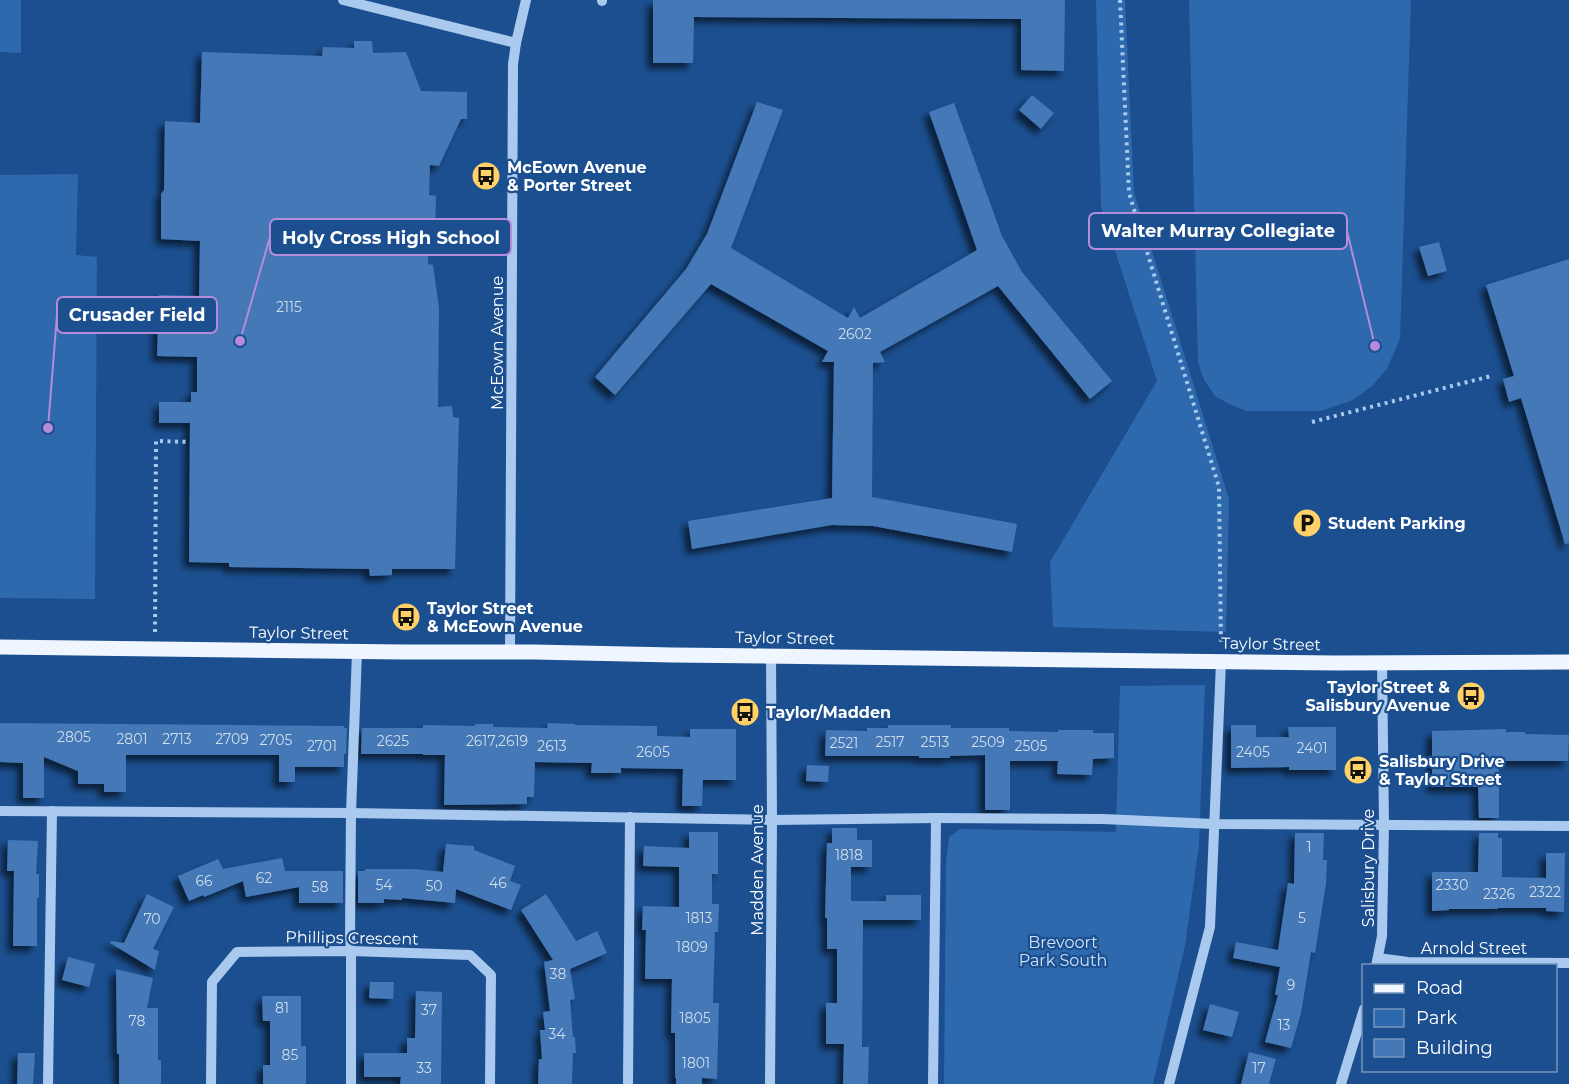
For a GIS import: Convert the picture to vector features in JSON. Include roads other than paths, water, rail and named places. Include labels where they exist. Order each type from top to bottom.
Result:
[{"type":"main road","name":"Taylor Street","points":[[0,647],[357,652],[510,651],[1221,662],[1569,662]]},
{"type":"street","points":[[343,0],[516,43]]},
{"type":"street","name":"McEown Avenue","points":[[510,651],[513,64],[526,0]]},
{"type":"street","points":[[351,1084],[351,813],[357,652]]},
{"type":"street","name":"Madden Avenue","points":[[770,1084],[771,656]]},
{"type":"street","points":[[1169,1084],[1210,927],[1221,662]]},
{"type":"street","name":"Salisbury Drive","points":[[1377,962],[1382,936],[1384,824],[1382,662]]},
{"type":"street","points":[[0,811],[351,813],[772,820],[1103,819],[1214,824],[1569,826]]},
{"type":"street","points":[[48,1084],[52,811]]},
{"type":"street","points":[[628,1084],[630,817]]},
{"type":"street","points":[[933,1084],[936,818]]},
{"type":"street","name":"Phillips Crescent","points":[[211,1084],[212,982],[237,952],[351,951],[470,955],[491,975],[490,1084]]},
{"type":"street","name":"Arnold Street","points":[[1377,962],[1569,963]]},
{"type":"street","points":[[1341,1084],[1362,1016]]},
{"type":"place","name":"McEown Avenue & Porter Street","points":[[486,176]]},
{"type":"place","name":"Holy Cross High School","points":[[240,341]]},
{"type":"place","name":"Walter Murray Collegiate","points":[[1375,346]]},
{"type":"place","name":"Crusader Field","points":[[48,428]]},
{"type":"place","name":"Student Parking","points":[[1307,523]]},
{"type":"place","name":"Taylor Street & McEown Avenue","points":[[406,617]]},
{"type":"place","name":"Taylor Street & Salisbury Avenue","points":[[1471,696]]},
{"type":"place","name":"Taylor/Madden","points":[[745,712]]},
{"type":"place","name":"Salisbury Drive & Taylor Street","points":[[1358,770]]},
{"type":"park label","name":"Brevoort Park South","points":[[1063,951]]}]
